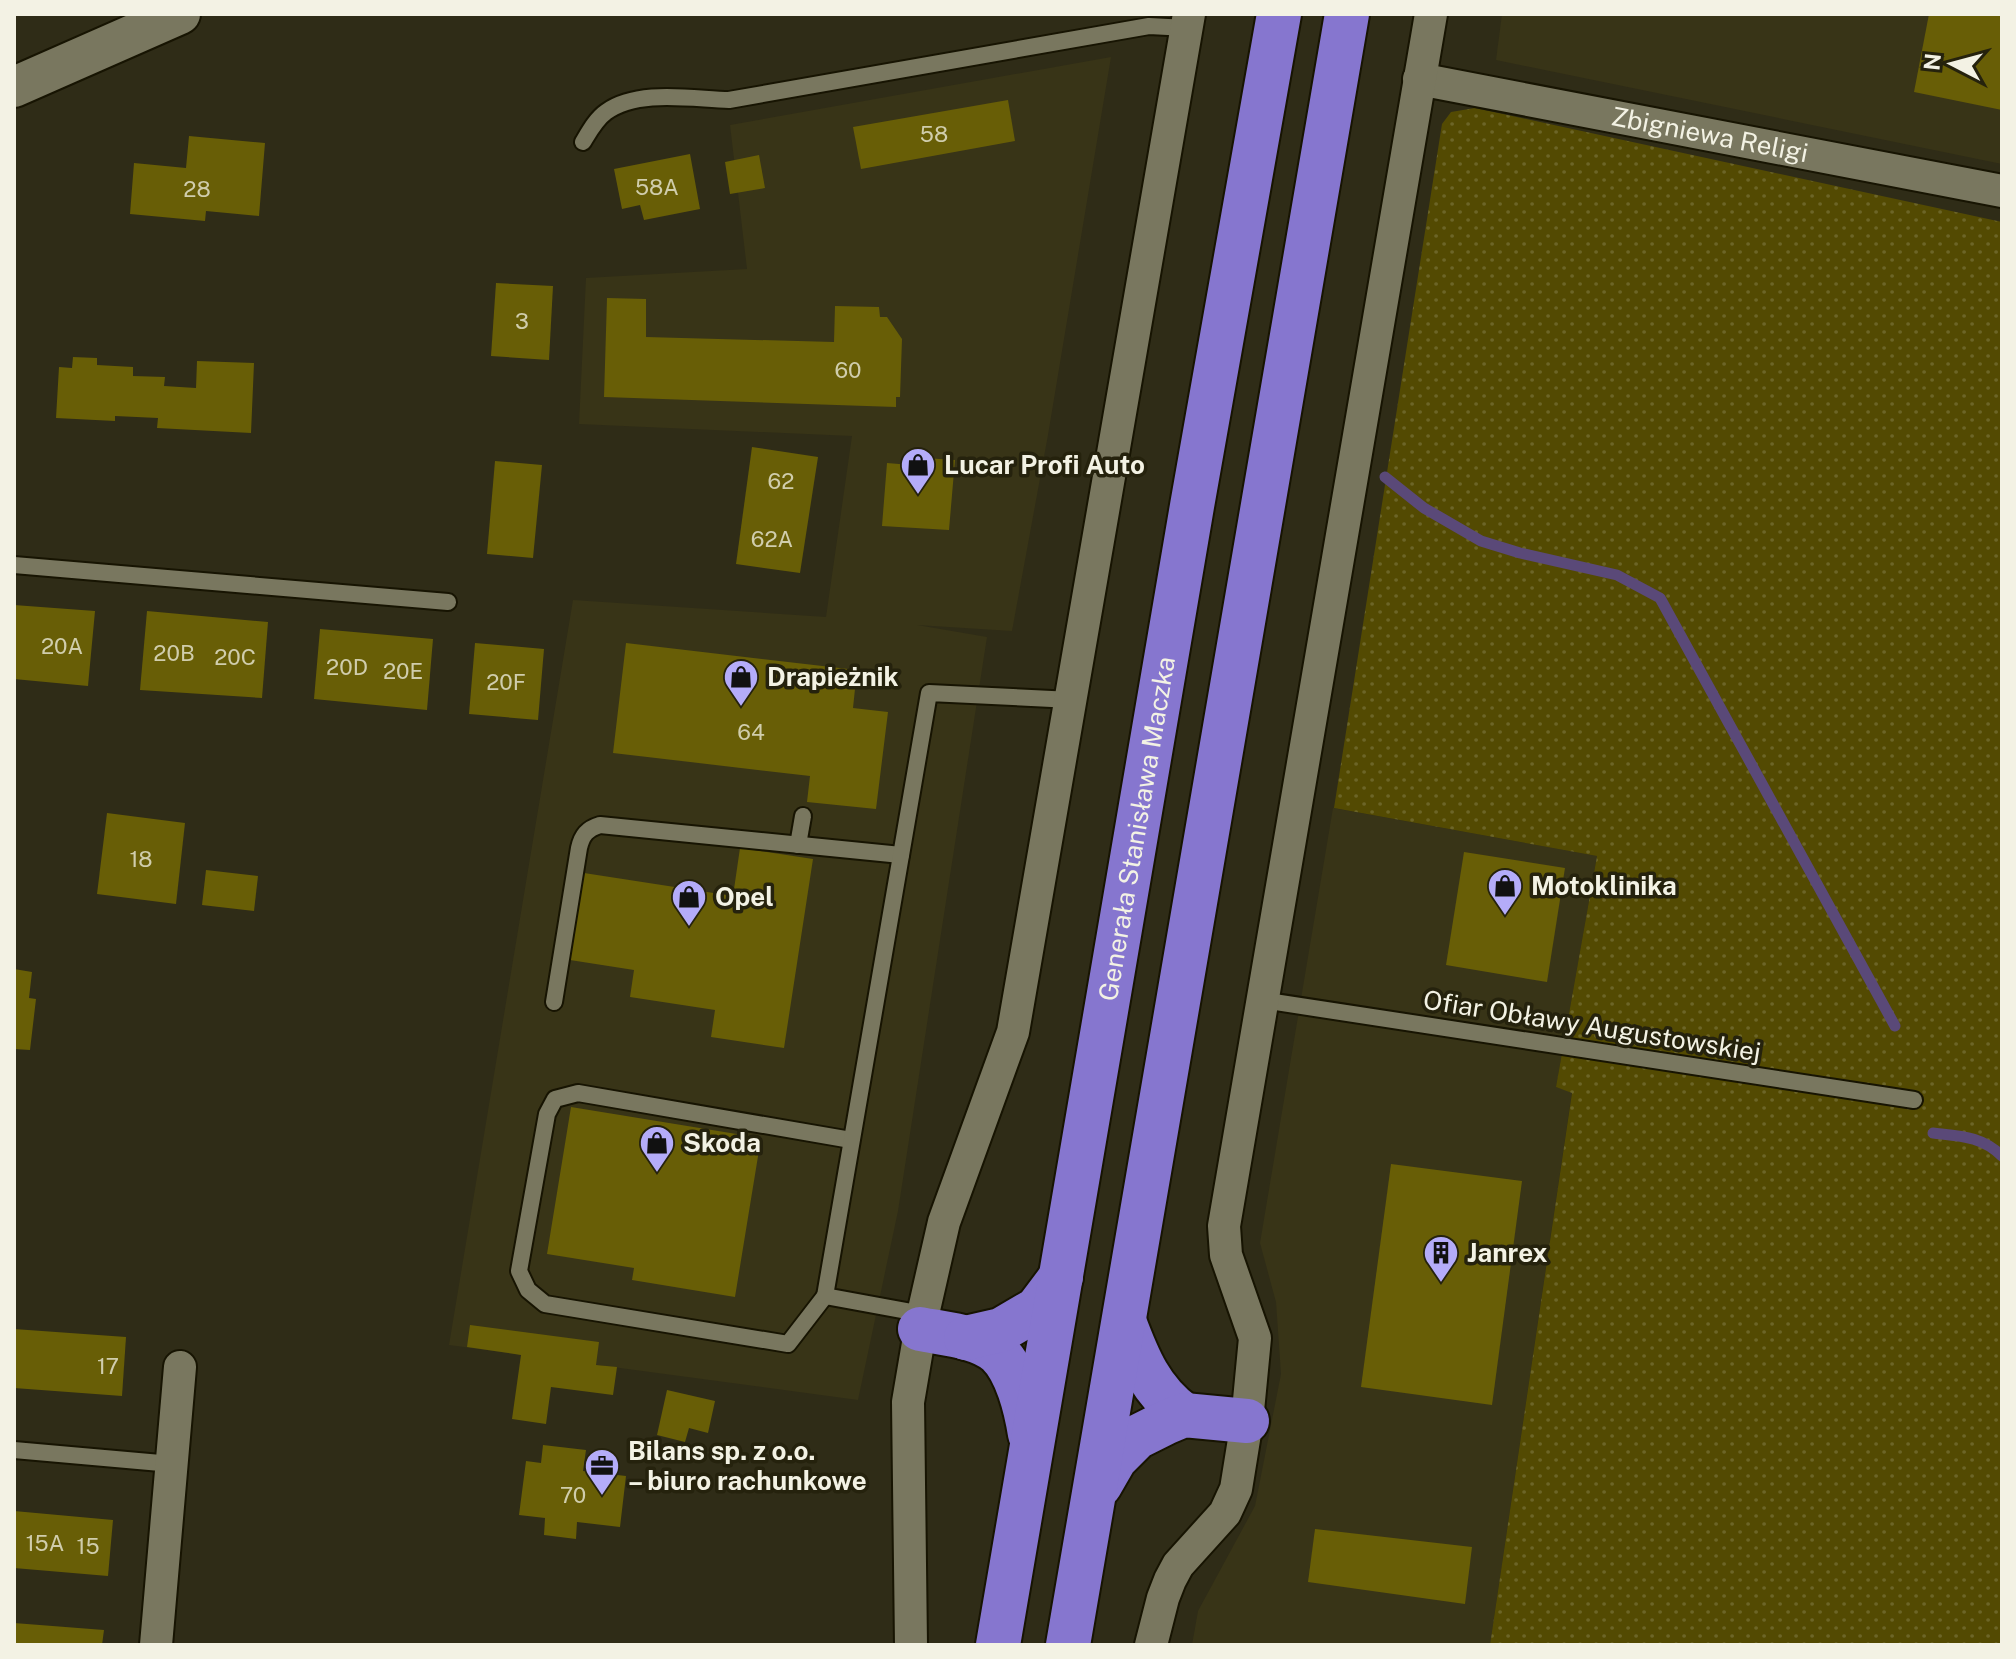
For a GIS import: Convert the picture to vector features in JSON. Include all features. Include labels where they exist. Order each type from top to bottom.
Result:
[{"type":"highway","name":"Generała Stanisława Maczka","points":[[998,1645],[1279,14]]},
{"type":"highway","points":[[1068,1645],[1347,14]]},
{"type":"highway","points":[[966,1338],[1001,1330],[1037,1309],[1061,1277]]},
{"type":"highway","points":[[1124,1321],[1150,1383],[1168,1404],[1184,1415],[1247,1421]]},
{"type":"highway","points":[[922,1322],[998,1353],[1016,1382],[1027,1413],[1032,1445]]},
{"type":"highway","points":[[1094,1495],[1115,1459],[1137,1437],[1184,1415]]},
{"type":"street","points":[[14,87],[180,14]]},
{"type":"street","points":[[1151,1645],[1163,1598],[1178,1565],[1225,1513],[1236,1489],[1247,1421],[1255,1338],[1226,1255],[1224,1240],[1262,1000],[1431,14]]},
{"type":"street","points":[[911,1645],[908,1419],[922,1322],[944,1222],[1013,1032],[1188,21]]},
{"type":"street","name":"Zbigniewa Religi","points":[[1419,79],[2002,191]]},
{"type":"street","points":[[156,1645],[180,1367]]},
{"type":"lane","points":[[583,142],[603,114],[626,100],[729,100],[1188,21]]},
{"type":"lane","points":[[14,565],[448,602]]},
{"type":"lane","points":[[851,1140],[578,1093],[555,1099],[547,1114],[519,1271],[528,1290],[545,1304],[788,1344],[825,1296],[929,693],[1072,700]]},
{"type":"lane","points":[[798,845],[803,816]]},
{"type":"lane","points":[[554,1002],[579,848],[582,837],[590,828],[600,825],[901,855]]},
{"type":"lane","name":"Ofiar Obławy Augustowskiej","points":[[1262,1000],[1914,1100]]},
{"type":"lane","points":[[825,1296],[922,1322]]},
{"type":"lane","points":[[14,1450],[172,1464]]},
{"type":"shaded area","points":[[1502,14],[2002,14],[2002,164],[1496,60]]},
{"type":"shaded area","points":[[1111,57],[1012,631],[917,625],[987,637],[898,1211],[858,1400],[449,1345],[573,600],[826,617],[852,436],[579,424],[586,278],[747,269],[730,125]]},
{"type":"shaded area","points":[[1475,108],[2002,222],[2002,1645],[1490,1645],[1572,1093],[1556,1087],[1597,856],[1334,808],[1442,124],[1451,112]]},
{"type":"shaded area","points":[[1333,808],[1597,856],[1556,1087],[1572,1092],[1490,1645],[1192,1645],[1198,1611],[1255,1506],[1281,1374],[1276,1302],[1260,1243]]},
{"type":"building","points":[[1929,14],[2002,14],[2002,110],[1914,92]]},
{"type":"building","points":[[1008,100],[1015,141],[861,169],[853,127]]},
{"type":"building","points":[[189,136],[265,143],[259,216],[206,211],[205,221],[130,214],[134,163],[186,168]]},
{"type":"building","points":[[690,154],[700,209],[644,220],[640,205],[622,209],[614,169]]},
{"type":"building","points":[[759,155],[765,188],[730,194],[725,162]]},
{"type":"building","points":[[496,283],[553,286],[549,360],[491,356]]},
{"type":"building","points":[[607,298],[646,299],[646,337],[834,342],[835,306],[879,307],[880,317],[887,317],[902,339],[900,397],[896,397],[896,407],[604,397]]},
{"type":"building","points":[[73,357],[97,358],[97,365],[133,367],[133,376],[165,377],[164,386],[196,388],[197,361],[254,363],[251,433],[157,428],[158,418],[115,416],[115,421],[56,418],[59,367],[72,368]]},
{"type":"building","points":[[752,447],[818,457],[800,573],[736,564]]},
{"type":"building","name":"Lucar Profi Auto","points":[[924,458],[955,460],[949,530],[882,526],[887,463],[923,466]]},
{"type":"building","points":[[495,461],[542,465],[533,558],[487,554]]},
{"type":"building","points":[[14,605],[95,611],[88,686],[14,679]]},
{"type":"building","points":[[147,611],[268,622],[262,698],[140,690]]},
{"type":"building","points":[[320,629],[433,639],[427,710],[314,699]]},
{"type":"building","points":[[475,643],[544,649],[538,720],[469,714]]},
{"type":"building","points":[[626,643],[857,670],[853,708],[888,712],[876,809],[807,802],[810,776],[613,753]]},
{"type":"building","points":[[107,813],[185,823],[176,904],[97,894]]},
{"type":"building","name":"Opel","points":[[740,848],[813,859],[784,1048],[711,1037],[715,1010],[630,997],[634,970],[570,960],[584,873],[733,896]]},
{"type":"building","name":"Motoklinika","points":[[1464,852],[1565,868],[1547,982],[1446,965]]},
{"type":"building","points":[[206,870],[258,876],[254,911],[202,905]]},
{"type":"building","points":[[14,969],[32,972],[29,998],[36,999],[30,1050],[14,1049]]},
{"type":"building","name":"Skoda","points":[[571,1107],[761,1138],[735,1297],[632,1280],[634,1268],[547,1254]]},
{"type":"building","name":"Janrex","points":[[1391,1164],[1522,1181],[1492,1405],[1361,1387]]},
{"type":"building","points":[[470,1325],[599,1342],[596,1365],[617,1367],[613,1395],[551,1387],[546,1424],[512,1419],[521,1355],[467,1347]]},
{"type":"building","points":[[14,1329],[126,1337],[122,1396],[14,1388]]},
{"type":"building","points":[[667,1390],[715,1401],[708,1433],[689,1428],[685,1442],[657,1435]]},
{"type":"building","points":[[543,1445],[586,1450],[583,1471],[626,1476],[620,1527],[577,1522],[576,1539],[544,1535],[545,1518],[519,1515],[526,1461],[541,1463]]},
{"type":"building","points":[[14,1511],[113,1520],[108,1576],[14,1568]]},
{"type":"building","points":[[1315,1529],[1472,1547],[1465,1604],[1308,1582]]},
{"type":"building","points":[[14,1623],[104,1630],[102,1645],[14,1645]]},
{"type":"waterway","points":[[1385,477],[1424,508],[1481,541],[1617,575],[1660,598],[1895,1026]]},
{"type":"waterway","points":[[1933,1133],[1978,1141],[2002,1156]]},
{"type":"place","name":"Lucar Profi Auto","points":[[918,496]]},
{"type":"place","name":"Drapieżnik","points":[[741,708]]},
{"type":"place","name":"Motoklinika","points":[[1505,917]]},
{"type":"place","name":"Opel","points":[[689,928]]},
{"type":"place","name":"Skoda","points":[[657,1174]]},
{"type":"place","name":"Janrex","points":[[1441,1284]]},
{"type":"place","name":"Bilans sp. z o.o. – biuro rachunkowe","points":[[602,1497]]}]
